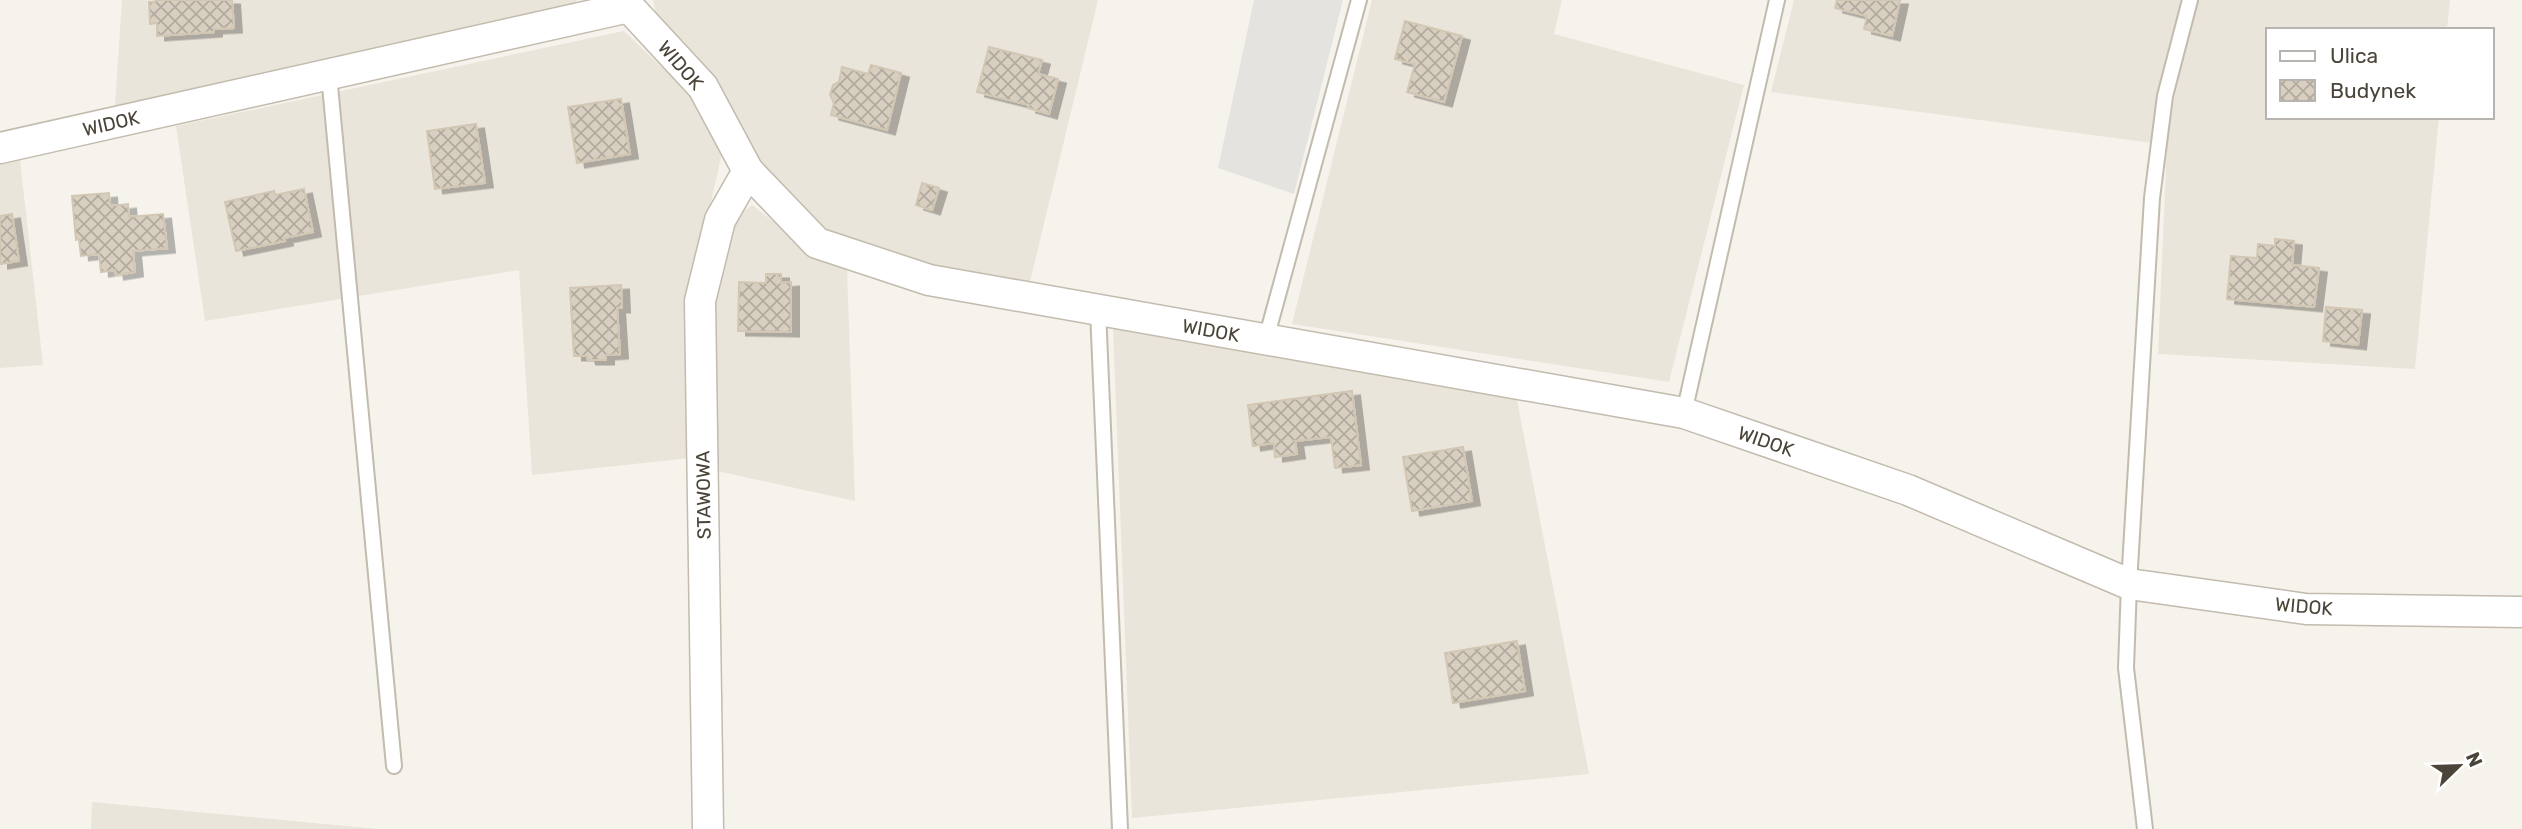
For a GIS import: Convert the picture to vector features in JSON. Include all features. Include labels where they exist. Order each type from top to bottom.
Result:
[{"type":"street","name":"WIDOK","points":[[0,148],[329,75],[629,4],[703,87],[748,171],[817,243],[929,280],[1684,413],[1908,490],[2129,584],[2306,609],[2522,612]]},
{"type":"street","name":"STAWOWA","points":[[708,829],[700,301],[720,219],[748,171]]},
{"type":"lane","points":[[1266,339],[1359,0]]},
{"type":"lane","points":[[1684,413],[1777,0]]},
{"type":"lane","points":[[2145,829],[2126,668],[2129,584],[2152,198],[2165,96],[2190,0]]},
{"type":"lane","points":[[329,75],[394,766]]},
{"type":"lane","points":[[1098,310],[1120,829]]},
{"type":"shaded area","points":[[122,0],[577,0],[575,3],[115,106]]},
{"type":"shaded area","points":[[653,0],[1098,0],[1029,286],[929,268],[821,230],[766,177],[711,82],[656,14]]},
{"type":"shaded area","points":[[1254,0],[1343,0],[1294,194],[1218,168]]},
{"type":"shaded area","points":[[1372,0],[1562,0],[1554,34],[1744,85],[1669,382],[1292,324]]},
{"type":"shaded area","points":[[1794,0],[2450,0],[2447,28],[2266,28],[2266,119],[2439,119],[2415,369],[2158,354],[2167,145],[1771,92]]},
{"type":"shaded area","points":[[624,31],[694,98],[722,153],[705,228],[690,458],[532,475],[519,270],[205,321],[176,126]]},
{"type":"shaded area","points":[[20,160],[43,365],[0,368],[0,162]]},
{"type":"shaded area","points":[[752,205],[807,247],[847,269],[855,501],[712,470],[708,303],[732,220]]},
{"type":"shaded area","points":[[1113,328],[1516,395],[1589,774],[1132,818]]},
{"type":"shaded area","points":[[92,802],[378,829],[91,829]]},
{"type":"building","points":[[232,0],[234,28],[157,36],[157,23],[150,24],[149,2]]},
{"type":"building","points":[[1837,0],[1900,0],[1892,36],[1864,29],[1867,16],[1835,8]]},
{"type":"building","points":[[1405,21],[1462,36],[1444,102],[1407,92],[1415,64],[1395,59]]},
{"type":"building","points":[[989,47],[1042,60],[1038,74],[1058,79],[1049,114],[1028,108],[1029,105],[977,92]]},
{"type":"building","points":[[871,65],[901,73],[887,130],[831,115],[834,103],[830,95],[833,85],[839,82],[842,67],[868,74]]},
{"type":"building","points":[[621,99],[630,154],[577,163],[568,107]]},
{"type":"building","points":[[476,124],[485,183],[435,189],[427,131]]},
{"type":"building","points":[[922,183],[939,188],[932,210],[916,205]]},
{"type":"building","points":[[304,189],[313,232],[236,251],[225,202],[274,191],[275,195]]},
{"type":"building","points":[[109,193],[110,206],[128,204],[129,217],[163,214],[167,248],[133,251],[135,272],[116,275],[115,270],[101,272],[99,254],[81,256],[79,239],[76,240],[72,196]]},
{"type":"building","points":[[12,214],[19,261],[0,264],[0,216]]},
{"type":"building","points":[[2275,239],[2294,241],[2292,265],[2319,268],[2314,307],[2227,299],[2231,256],[2257,258],[2258,244],[2275,246]]},
{"type":"building","points":[[766,274],[781,274],[781,283],[791,282],[791,332],[738,331],[739,282],[766,283]]},
{"type":"building","points":[[621,285],[622,308],[617,308],[620,354],[606,355],[606,360],[588,360],[587,356],[574,356],[570,288]]},
{"type":"building","points":[[2326,307],[2362,310],[2358,345],[2323,341]]},
{"type":"building","points":[[1352,391],[1361,465],[1335,468],[1331,437],[1295,441],[1297,454],[1275,457],[1274,443],[1253,446],[1248,405]]},
{"type":"building","points":[[1463,447],[1472,501],[1412,511],[1403,457]]},
{"type":"building","points":[[1517,641],[1525,691],[1453,703],[1445,653]]}]
